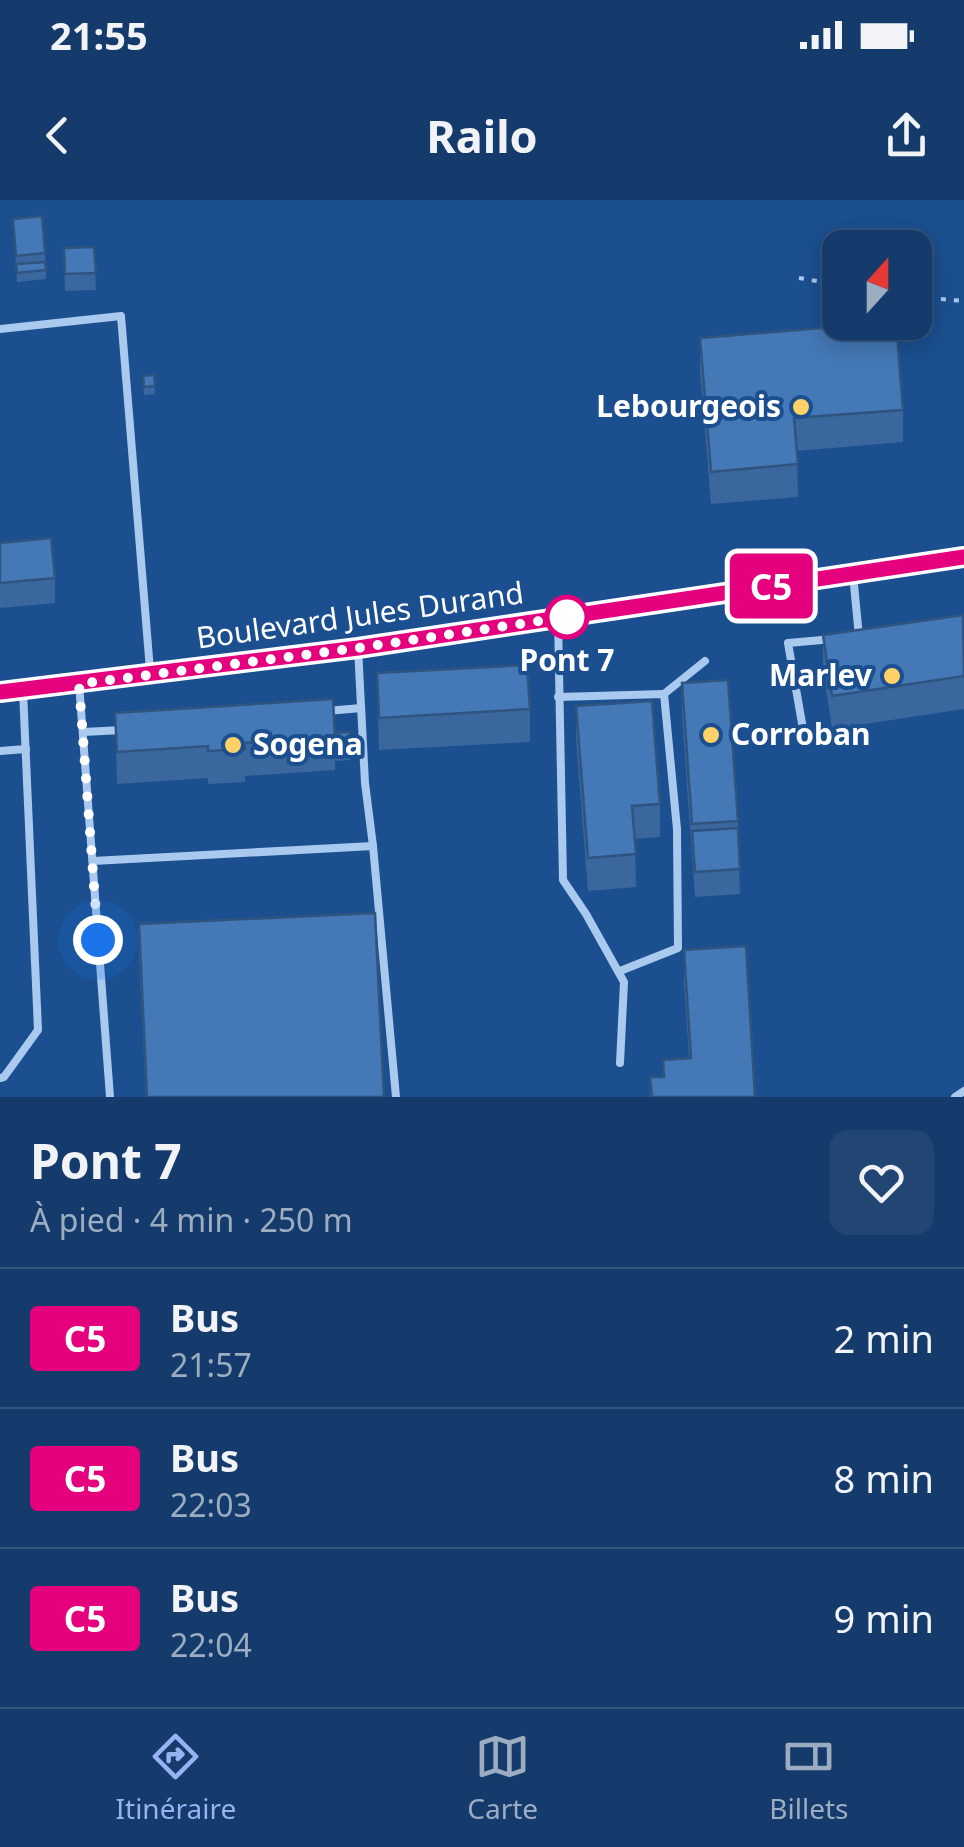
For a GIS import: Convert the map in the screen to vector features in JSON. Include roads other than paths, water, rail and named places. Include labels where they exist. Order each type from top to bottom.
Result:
[{"type":"main road","name":"Boulevard Jules Durand","points":[[0,692],[358,648],[964,557]]},
{"type":"lane","points":[[0,329],[121,316],[150,675]]},
{"type":"lane","points":[[803,729],[788,643],[859,637],[853,574]]},
{"type":"lane","points":[[558,618],[562,880],[624,982],[620,1063]]},
{"type":"lane","points":[[358,648],[365,783],[396,1097]]},
{"type":"lane","points":[[558,696],[664,694],[704,661]]},
{"type":"lane","points":[[79,684],[110,1097]]},
{"type":"lane","points":[[0,1078],[38,1030],[24,691]]},
{"type":"lane","points":[[620,971],[678,948],[677,829],[664,694]]},
{"type":"lane","points":[[310,712],[361,708]]},
{"type":"lane","points":[[83,732],[140,729]]},
{"type":"lane","points":[[0,751],[26,750]]},
{"type":"lane","points":[[93,861],[373,846]]},
{"type":"lane","points":[[955,1097],[964,1091]]},
{"type":"place","name":"Lebourgeois","points":[[801,407]]},
{"type":"place","name":"Pont 7","points":[[567,617]]},
{"type":"place","name":"Marlev","points":[[892,676]]},
{"type":"place","name":"Corroban","points":[[711,735]]},
{"type":"place","name":"Sogena","points":[[233,745]]}]
